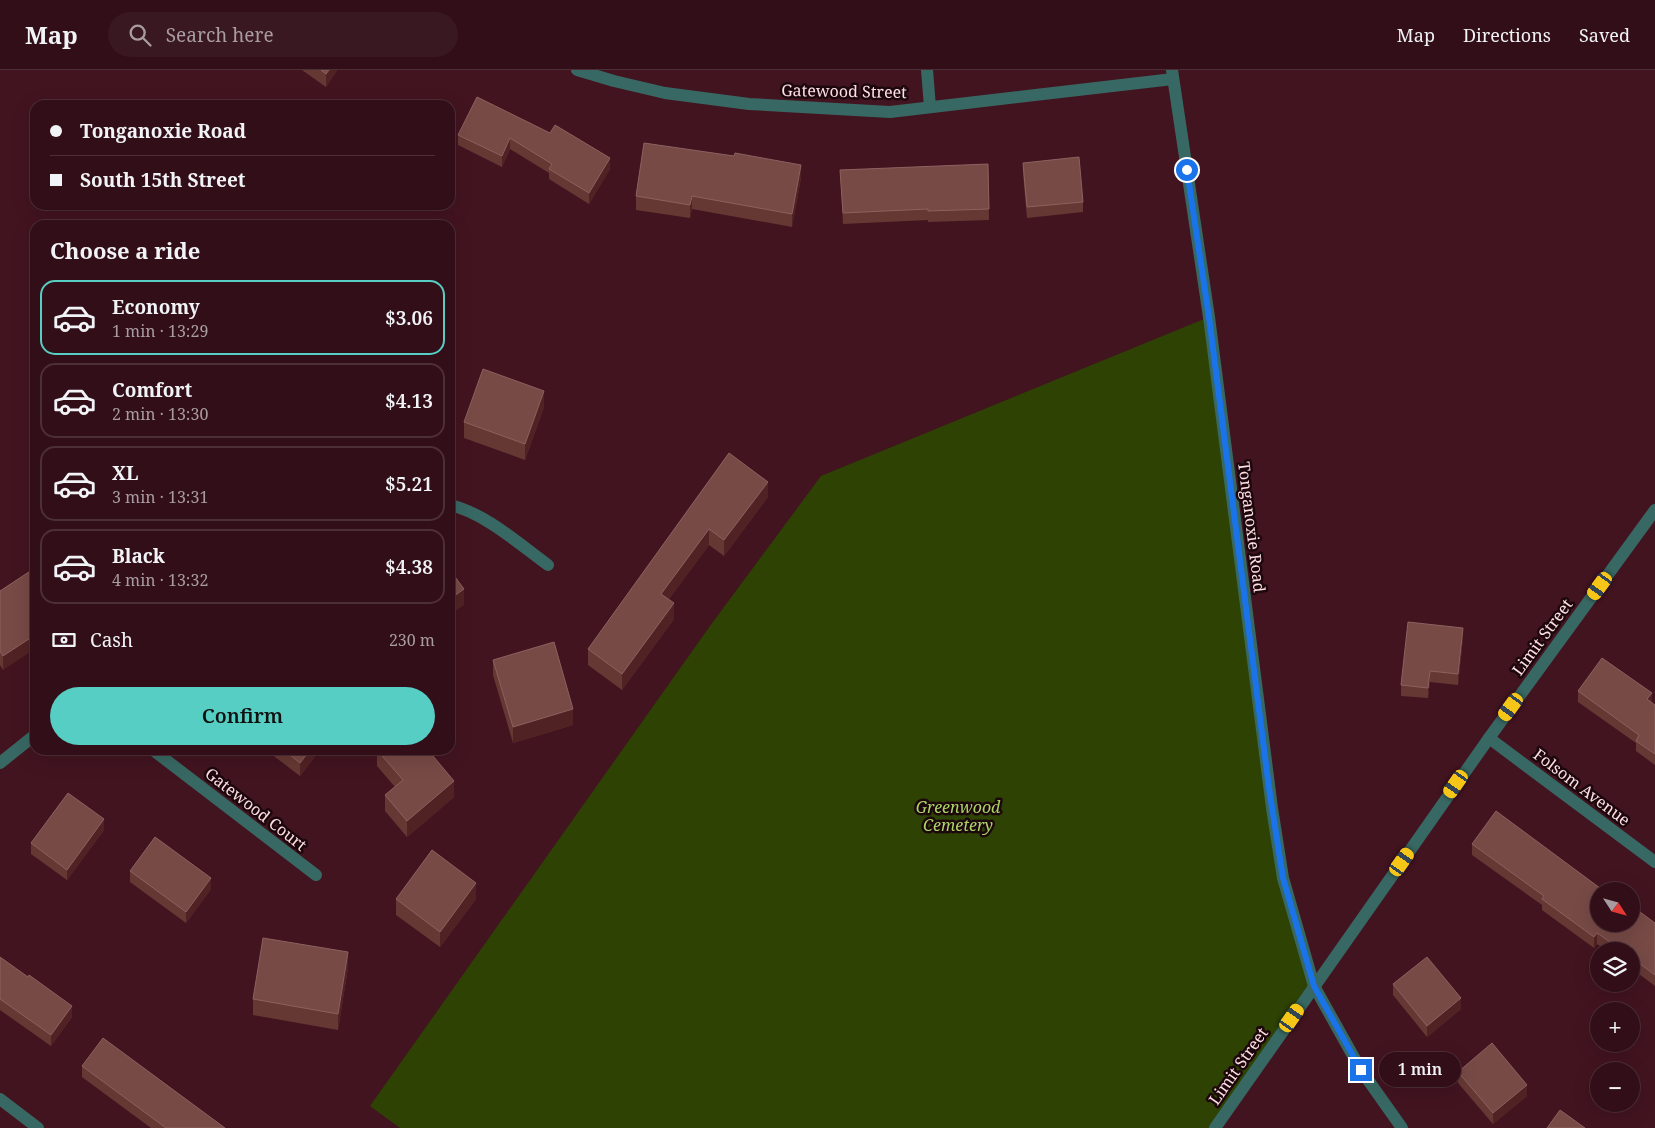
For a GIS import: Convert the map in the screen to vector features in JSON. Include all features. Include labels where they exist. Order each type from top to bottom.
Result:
[{"type":"street","name":"Gatewood Street","points":[[577,70],[665,93],[749,104],[890,112],[1172,74]]},
{"type":"street","points":[[927,70],[930,107]]},
{"type":"street","name":"Tonganoxie Road","points":[[1172,74],[1209,317],[1272,808],[1283,878],[1314,986],[1361,1070],[1402,1128]]},
{"type":"street","points":[[455,506],[486,521],[548,565]]},
{"type":"street","name":"Limit Street","points":[[1214,1128],[1489,738],[1655,510]]},
{"type":"street","name":"Folsom Avenue","points":[[1489,738],[1655,862]]},
{"type":"street","points":[[0,764],[30,739]]},
{"type":"street","name":"Gatewood Court","points":[[160,755],[316,875]]},
{"type":"street","points":[[0,1099],[38,1128]]},
{"type":"green space","name":"Greenwood Cemetery","points":[[1209,317],[1272,808],[1314,986],[1215,1128],[400,1128],[370,1106],[710,626],[821,476]]},
{"type":"building","points":[[321,70],[329,70],[326,74]]},
{"type":"building","points":[[477,97],[550,133],[555,125],[610,158],[589,193],[549,169],[552,164],[510,138],[502,156],[458,135]]},
{"type":"building","points":[[644,143],[734,156],[735,153],[801,165],[792,214],[692,196],[690,205],[636,196]]},
{"type":"building","points":[[1079,157],[1083,202],[1027,207],[1023,163]]},
{"type":"building","points":[[988,164],[989,209],[928,211],[928,209],[843,213],[840,170]]},
{"type":"building","points":[[483,369],[544,391],[525,444],[464,422]]},
{"type":"building","points":[[729,453],[768,482],[724,540],[709,529],[661,594],[674,603],[622,674],[588,649]]},
{"type":"building","points":[[30,571],[30,638],[3,656],[0,651],[0,591]]},
{"type":"building","points":[[455,577],[464,589],[455,595]]},
{"type":"building","points":[[1408,622],[1463,628],[1458,674],[1430,671],[1428,688],[1401,685]]},
{"type":"building","points":[[554,642],[573,709],[513,727],[493,660]]},
{"type":"building","points":[[1602,658],[1652,693],[1647,699],[1655,705],[1655,754],[1636,741],[1639,735],[1578,691]]},
{"type":"building","points":[[290,755],[306,755],[300,763]]},
{"type":"building","points":[[381,755],[432,755],[454,781],[407,821],[385,795],[403,780]]},
{"type":"building","points":[[68,793],[104,819],[67,870],[31,843]]},
{"type":"building","points":[[1496,811],[1592,882],[1590,882],[1590,932],[1640,932],[1640,912],[1655,923],[1655,975],[1640,964],[1640,942],[1610,942],[1597,933],[1594,937],[1542,899],[1544,896],[1472,844]]},
{"type":"building","points":[[155,837],[211,878],[186,912],[130,871]]},
{"type":"building","points":[[432,850],[476,883],[440,932],[396,899]]},
{"type":"building","points":[[263,938],[348,952],[338,1014],[253,999]]},
{"type":"building","points":[[0,957],[72,1006],[51,1035],[0,999]]},
{"type":"building","points":[[1427,957],[1461,998],[1427,1026],[1393,984]]},
{"type":"building","points":[[103,1038],[225,1128],[166,1128],[82,1066]]},
{"type":"building","points":[[1492,1043],[1527,1085],[1493,1113],[1458,1072]]},
{"type":"building","points":[[1560,1110],[1585,1128],[1547,1128]]},
{"type":"route","points":[[1187,170],[1209,317],[1269,788],[1283,878],[1314,986],[1361,1070]]}]
